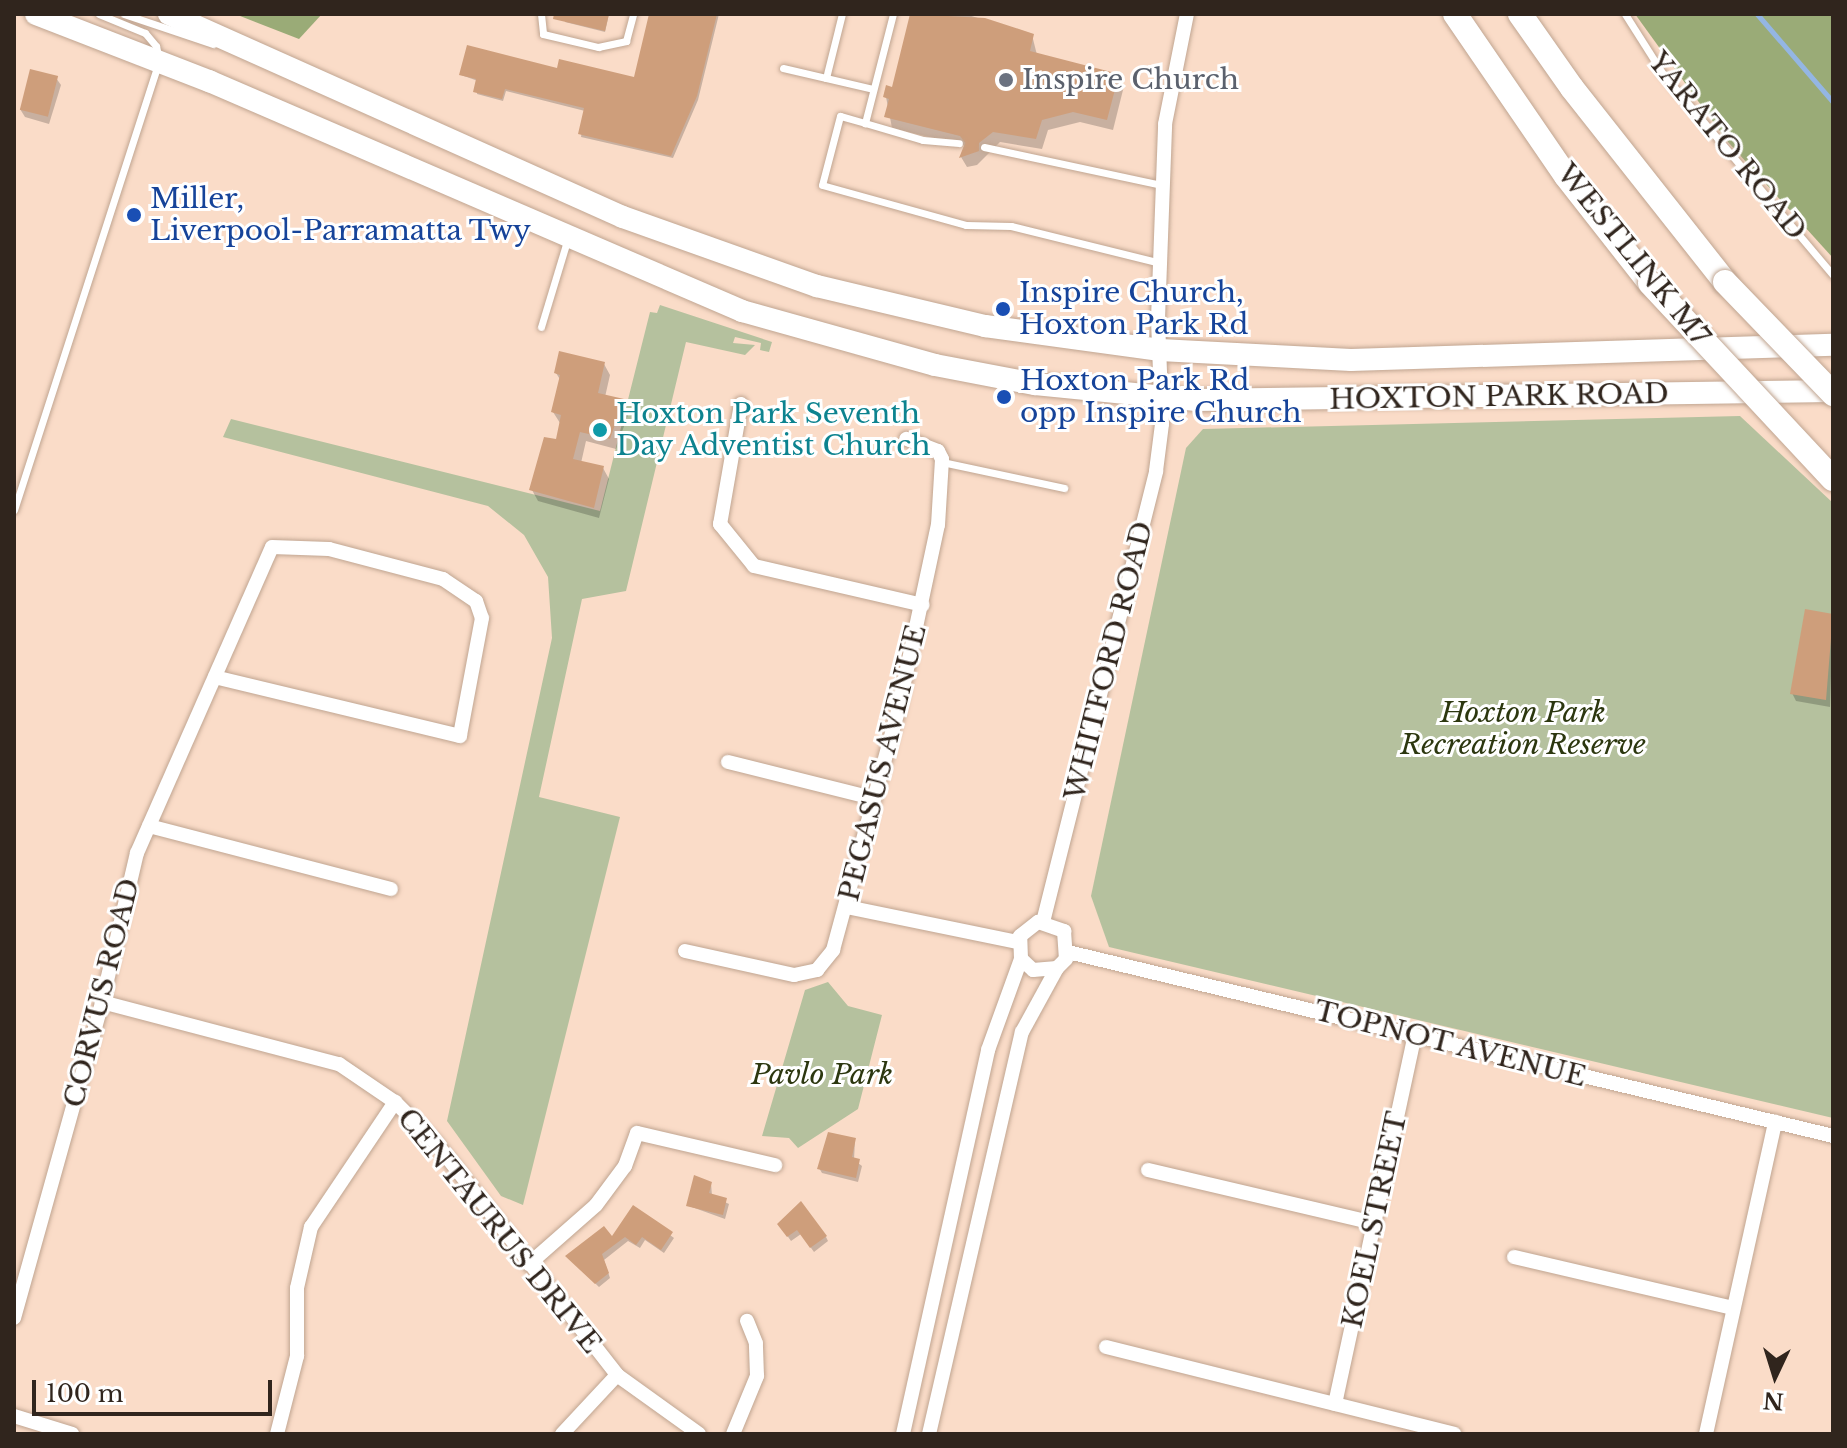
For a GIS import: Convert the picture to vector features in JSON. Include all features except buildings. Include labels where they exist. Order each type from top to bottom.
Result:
[{"type":"highway","name":"WESTLINK M7","points":[[1455,14],[1566,176],[1650,283],[1833,479]]},
{"type":"highway","name":"WESTLINK M7","points":[[1520,14],[1572,88],[1725,282],[1833,392]]},
{"type":"main road","name":"HOXTON PARK ROAD","points":[[36,14],[159,61],[742,311],[860,347],[1035,384],[1162,398],[1356,401],[1833,392]]},
{"type":"main road","name":"HOXTON PARK ROAD","points":[[169,14],[623,217],[737,253],[817,286],[985,326],[1160,350],[1351,360],[1833,345]]},
{"type":"street","name":"WHITFORD ROAD","points":[[1043,922],[1156,471],[1162,398],[1160,263],[1165,124],[1187,14]]},
{"type":"street","points":[[741,404],[720,524],[754,566],[923,605]]},
{"type":"street","points":[[906,439],[938,451],[942,462]]},
{"type":"street","name":"PEGASUS AVENUE","points":[[685,951],[806,974],[828,960],[847,907],[923,605],[938,525],[942,462]]},
{"type":"street","name":"CORVUS ROAD","points":[[14,1318],[102,1002],[137,853],[272,547],[329,549],[443,579],[476,601],[482,618],[460,736],[215,677]]},
{"type":"street","points":[[728,762],[872,798]]},
{"type":"street","points":[[149,826],[391,889]]},
{"type":"street","points":[[847,907],[1018,942]]},
{"type":"street","points":[[903,1434],[988,1050],[1021,959],[1018,942],[1027,928],[1043,922],[1064,931],[1068,952],[1022,1032],[929,1434]]},
{"type":"street","name":"TOPNOT AVENUE","points":[[1068,952],[1833,1136]]},
{"type":"street","points":[[1021,959],[1033,970],[1057,968]]},
{"type":"street","name":"CENTAURUS DRIVE","points":[[102,1002],[339,1064],[395,1102],[436,1143],[617,1375],[637,1395],[699,1434]]},
{"type":"street","name":"KOEL STREET","points":[[1335,1404],[1415,1035]]},
{"type":"street","points":[[277,1434],[297,1356],[297,1288],[311,1227],[395,1102]]},
{"type":"street","points":[[1706,1434],[1775,1122]]},
{"type":"street","points":[[529,1264],[596,1205],[625,1166],[637,1133],[775,1165]]},
{"type":"street","points":[[1148,1170],[1374,1223]]},
{"type":"street","points":[[1514,1257],[1733,1308]]},
{"type":"street","points":[[733,1434],[757,1376],[756,1343],[747,1321]]},
{"type":"street","points":[[1106,1347],[1454,1434]]},
{"type":"street","points":[[562,1434],[617,1375]]},
{"type":"street","points":[[14,1416],[72,1434]]},
{"type":"lane","points":[[14,510],[159,61],[156,46],[145,33],[99,14]]},
{"type":"lane","points":[[124,14],[279,61]]},
{"type":"lane","points":[[541,14],[543,34],[598,47],[626,41],[633,14]]},
{"type":"lane","points":[[826,78],[842,14]]},
{"type":"lane","points":[[865,123],[893,14]]},
{"type":"lane","name":"YARATO ROAD","points":[[1625,14],[1663,74],[1833,275]]},
{"type":"lane","points":[[783,68],[873,89]]},
{"type":"lane","points":[[959,143],[923,140],[840,116],[822,185],[966,225],[1011,226],[1160,263]]},
{"type":"lane","points":[[984,147],[1161,185]]},
{"type":"lane","points":[[541,327],[568,238]]},
{"type":"lane","points":[[942,462],[1064,488]]},
{"type":"green space","points":[[235,14],[322,14],[299,39]]},
{"type":"green space","points":[[1635,14],[1833,14],[1833,258],[1727,141]]},
{"type":"green space","points":[[660,305],[772,342],[769,352],[760,350],[761,343],[735,337],[733,343],[755,345],[745,355],[686,342],[626,591],[582,599],[539,797],[620,817],[523,1205],[501,1196],[447,1121],[552,638],[548,577],[524,535],[488,506],[223,437],[231,419],[600,511],[650,312],[657,313]]},
{"type":"green space","name":"Hoxton Park Recreation Reserve","points":[[1740,416],[1833,503],[1833,1118],[1109,947],[1091,896],[1186,448],[1203,429]]},
{"type":"green space","name":"Pavlo Park","points":[[828,982],[848,1006],[882,1015],[858,1109],[798,1148],[789,1138],[762,1136],[805,990]]},
{"type":"waterway","points":[[1757,14],[1833,102]]},
{"type":"place","name":"Inspire Church","points":[[1006,80]]},
{"type":"place","name":"Miller, Liverpool-Parramatta Twy","points":[[134,215]]},
{"type":"place","name":"Inspire Church, Hoxton Park Rd","points":[[1003,309]]},
{"type":"place","name":"Hoxton Park Rd opp Inspire Church","points":[[1004,397]]},
{"type":"place","name":"Hoxton Park Seventh Day Adventist Church","points":[[600,430]]}]
